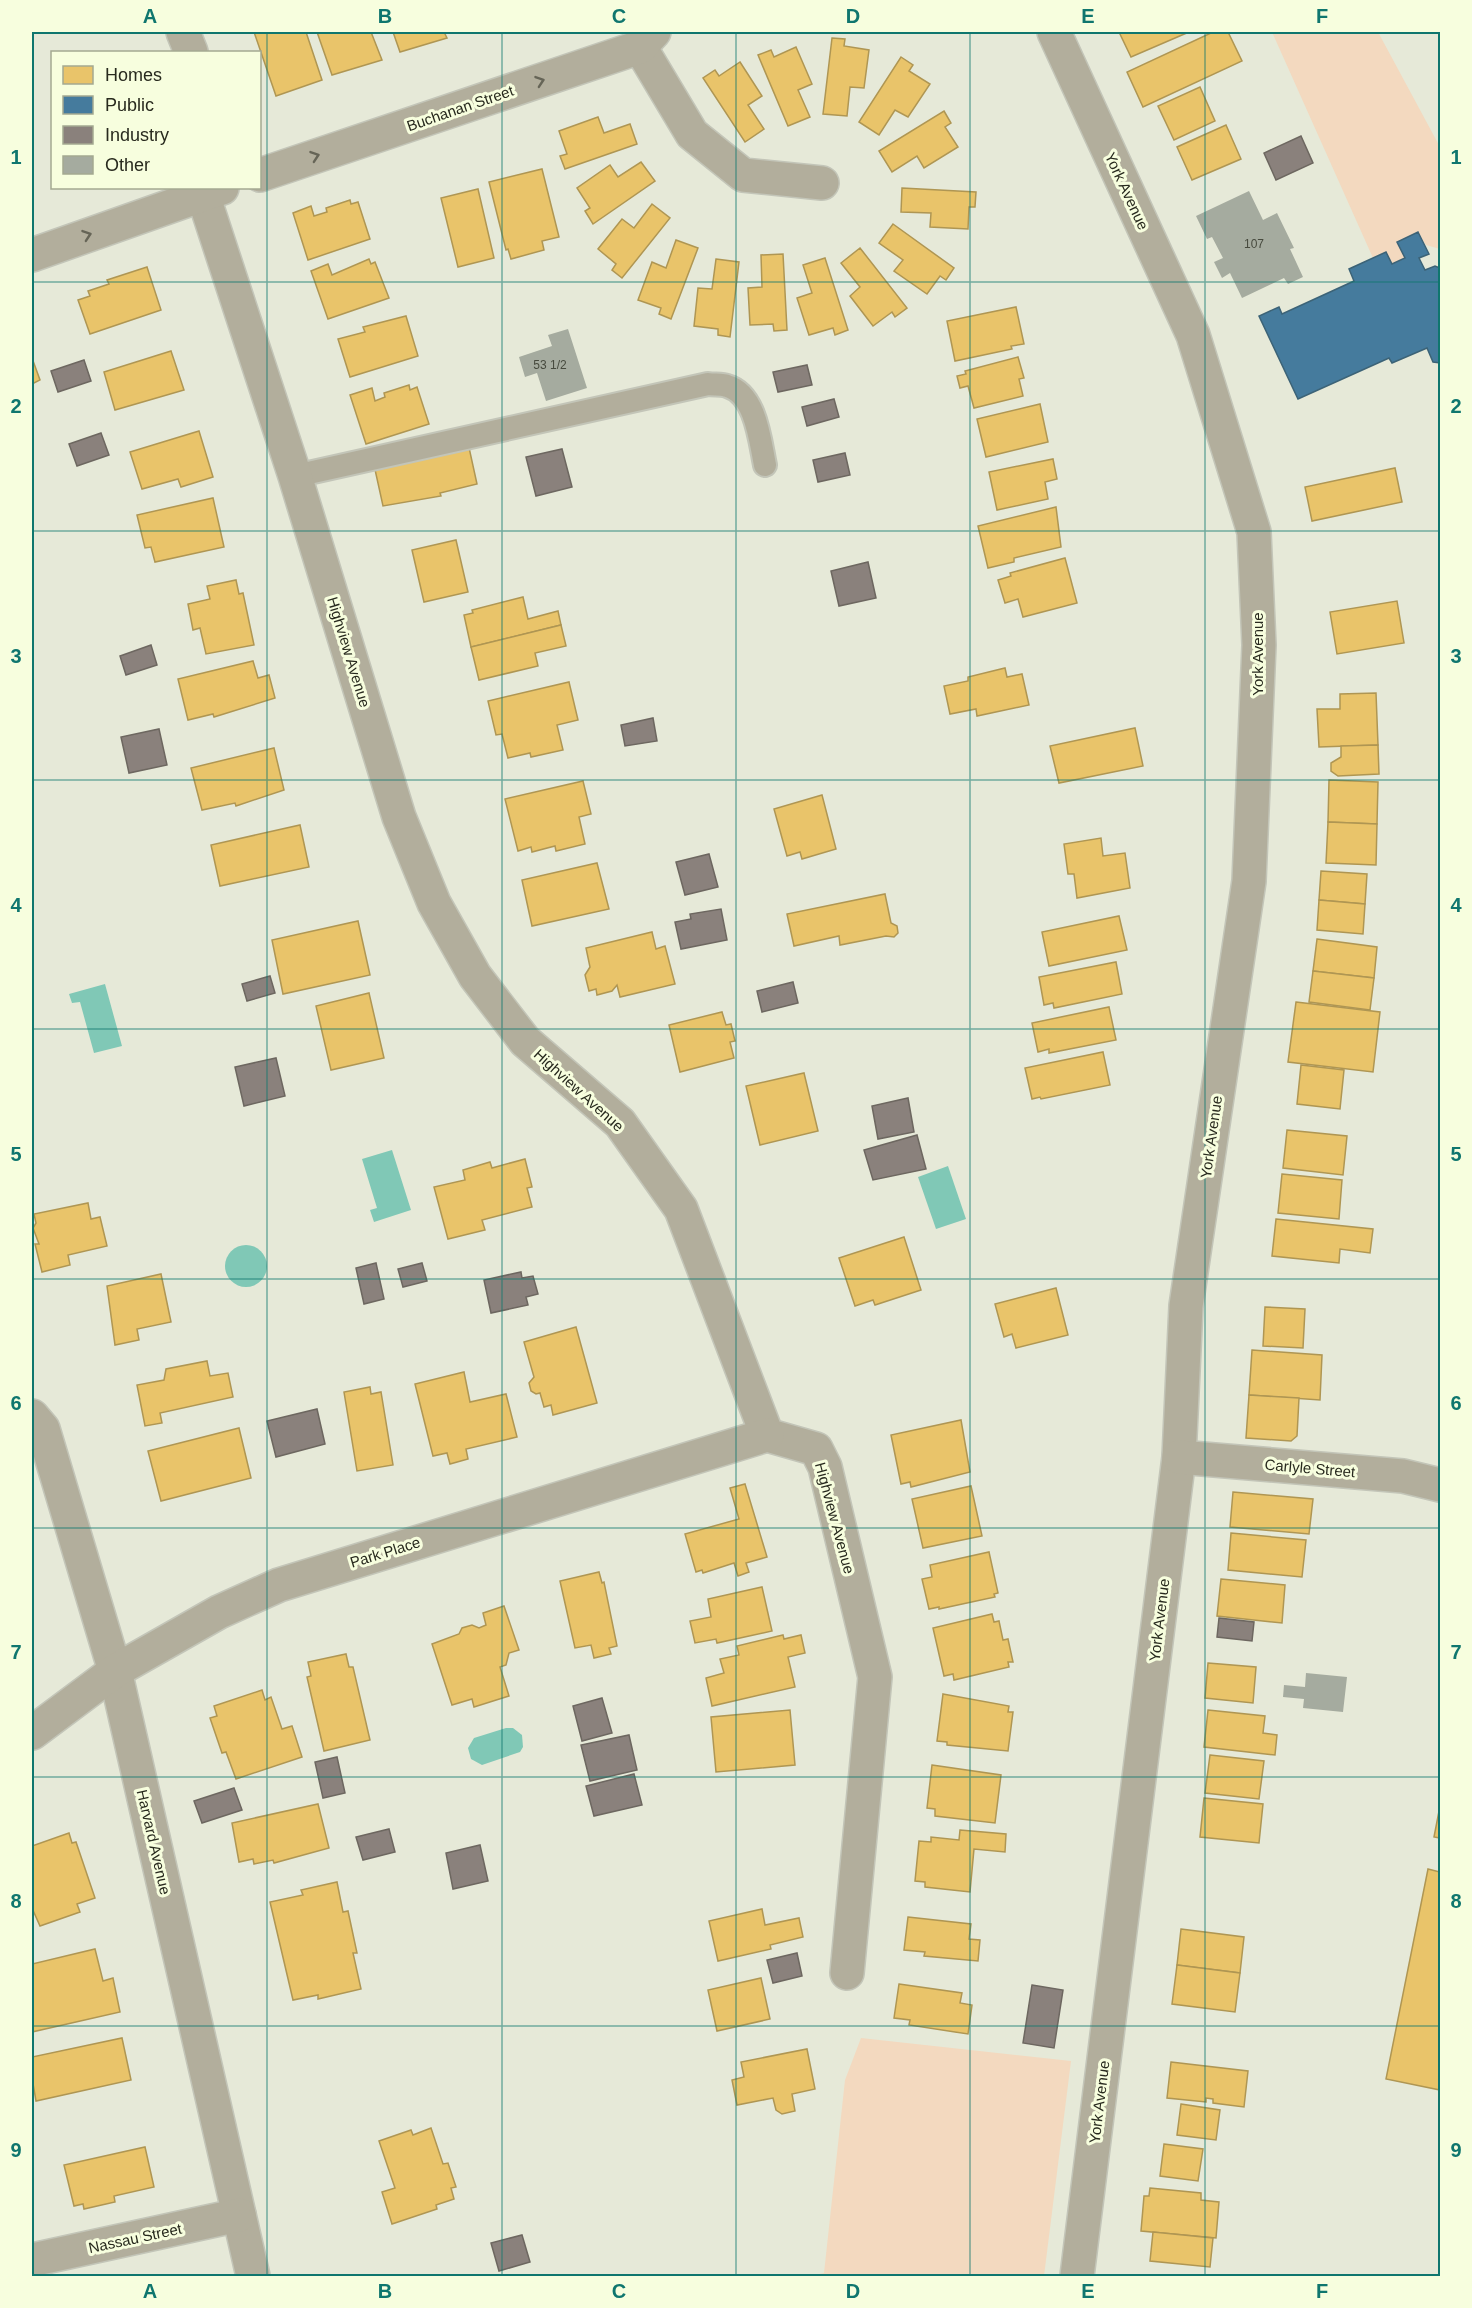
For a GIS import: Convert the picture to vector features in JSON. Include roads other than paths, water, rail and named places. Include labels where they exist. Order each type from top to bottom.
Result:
[{"type":"street","points":[[183,32],[190,51]]},
{"type":"street","name":"York Avenue","points":[[1054,32],[1193,335],[1254,532],[1259,645],[1249,881],[1186,1306],[1179,1457],[1077,2277]]},
{"type":"street","points":[[647,39],[692,134],[743,175],[822,183]]},
{"type":"street","name":"Buchanan Street","points":[[261,175],[647,39]]},
{"type":"street","points":[[32,255],[214,191]]},
{"type":"street","name":"Highview Avenue","points":[[214,191],[295,476],[399,817],[434,903],[475,976],[525,1041],[620,1124],[681,1209],[767,1435],[816,1449],[825,1467],[875,1677],[847,1973]]},
{"type":"street","name":"Harvard Avenue","points":[[32,1416],[43,1429],[115,1671],[253,2277]]},
{"type":"street","name":"Park Place","points":[[32,1733],[115,1671],[219,1612],[279,1585],[767,1435]]},
{"type":"street","name":"Carlyle Street","points":[[1179,1457],[1403,1476],[1440,1485]]},
{"type":"street","name":"Nassau Street","points":[[32,2260],[239,2215]]},
{"type":"lane","points":[[295,476],[708,384],[728,386],[742,394],[755,419],[765,465]]},
{"type":"water","points":[[105,984],[122,1046],[94,1053],[80,1002],[72,1003],[69,994]]},
{"type":"water","points":[[392,1150],[411,1210],[374,1222],[370,1210],[377,1208],[362,1159]]},
{"type":"water","points":[[948,1166],[966,1219],[936,1229],[918,1177]]},
{"type":"water","points":[[246,1245],[254,1246],[261,1251],[266,1258],[266,1274],[261,1281],[254,1286],[246,1287],[238,1286],[231,1281],[226,1274],[225,1266],[226,1258],[231,1251],[238,1246]]},
{"type":"water","points":[[513,1728],[522,1735],[523,1747],[520,1752],[482,1765],[471,1759],[468,1748],[474,1738]]}]
